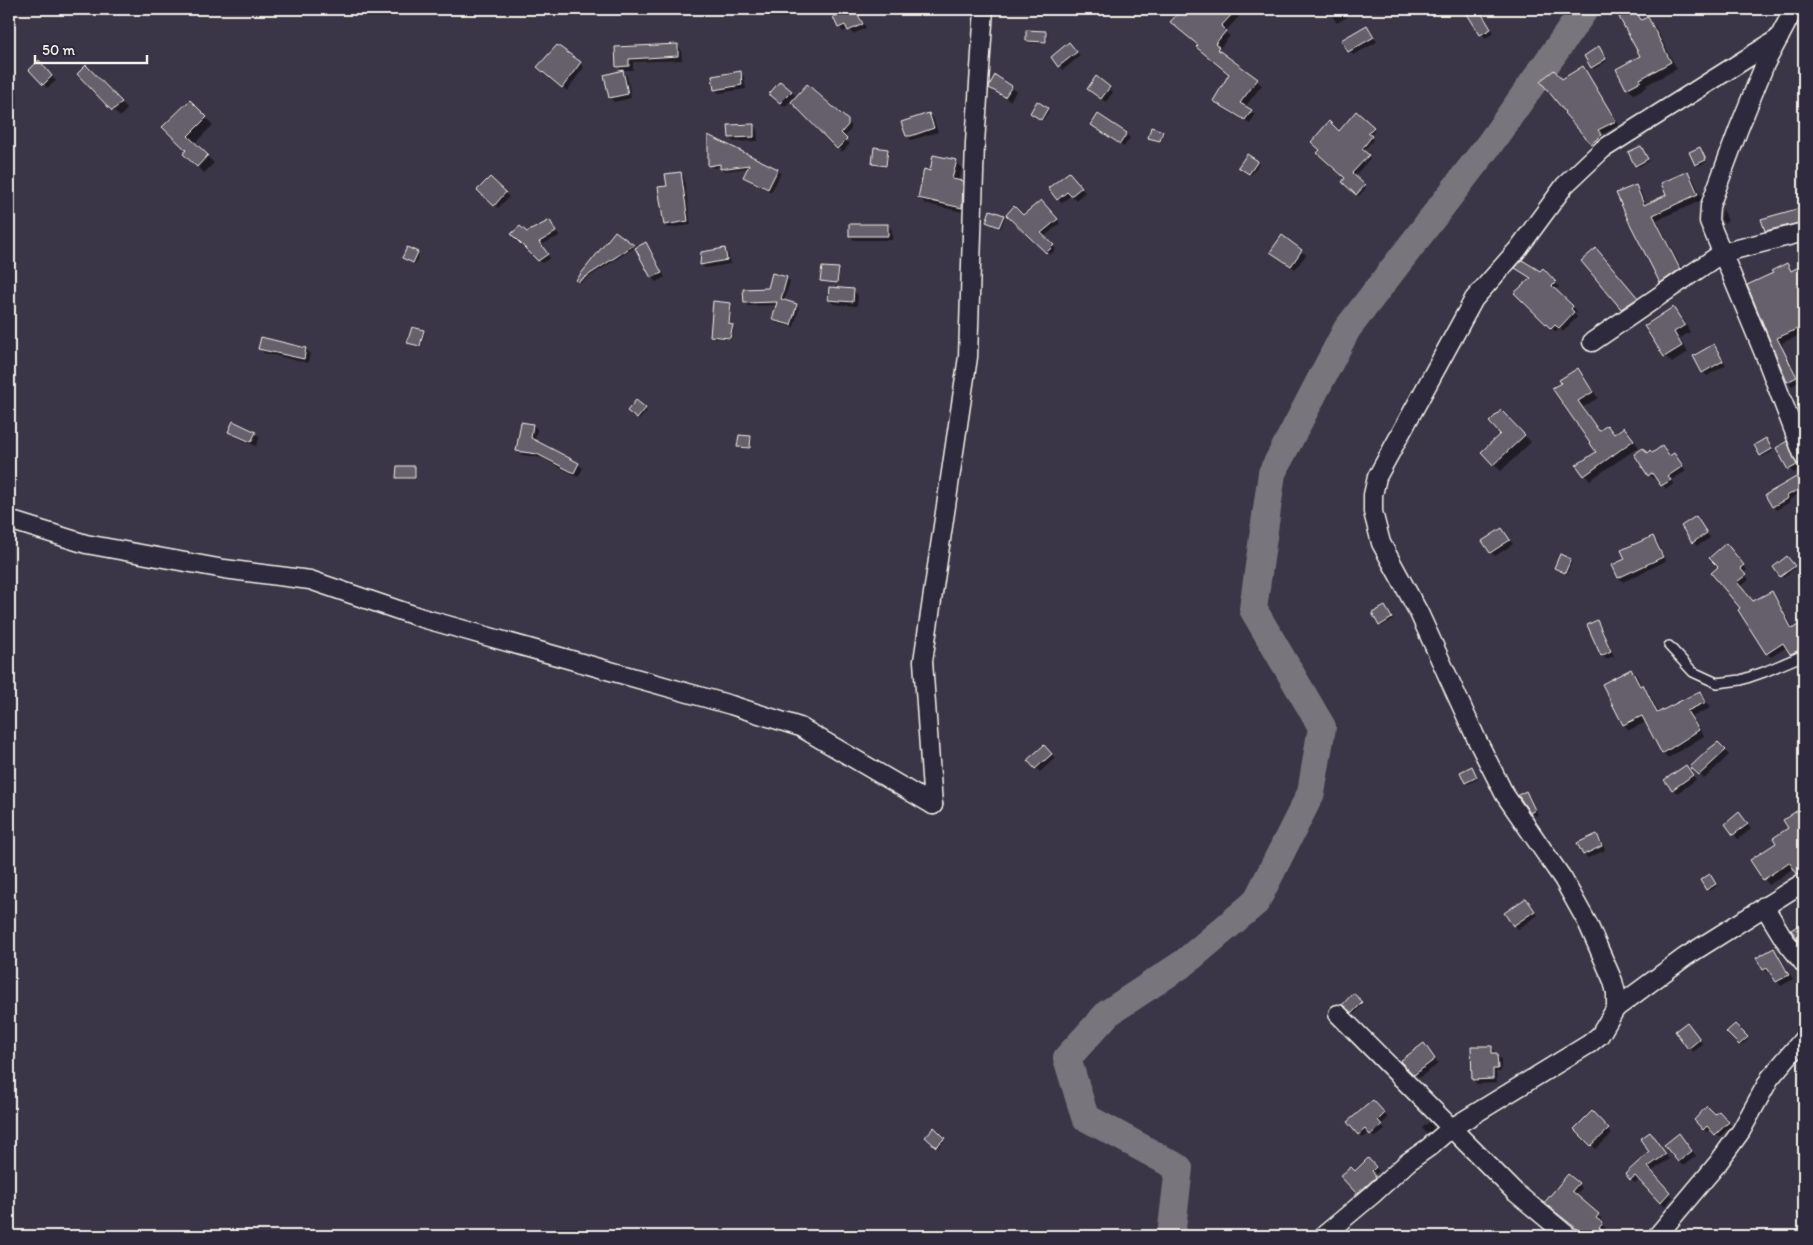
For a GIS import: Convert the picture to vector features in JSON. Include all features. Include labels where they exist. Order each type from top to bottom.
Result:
[{"type":"street","points":[[9,520],[86,544],[224,569],[310,580],[422,618],[732,705],[800,727],[933,805],[924,661],[968,357],[975,143],[984,9]]},
{"type":"street","points":[[1794,9],[1765,64],[1739,128],[1710,206],[1709,222],[1766,358],[1804,457]]},
{"type":"street","points":[[1616,1008],[1616,993],[1613,981],[1588,924],[1563,878],[1505,794],[1481,747],[1419,613],[1382,543],[1373,512],[1373,495],[1377,477],[1474,299],[1518,249],[1565,186],[1603,149],[1779,38]]},
{"type":"street","points":[[1592,342],[1722,253],[1804,232]]},
{"type":"street","points":[[1322,1236],[1450,1128],[1589,1044],[1600,1035],[1616,1008],[1685,957],[1804,882]]},
{"type":"street","points":[[1764,906],[1784,939],[1804,964]]},
{"type":"street","points":[[1338,1014],[1516,1193],[1568,1236]]},
{"type":"street","points":[[1657,1236],[1742,1131],[1770,1078],[1804,1038]]},
{"type":"lane","points":[[1669,646],[1693,672],[1717,683],[1740,680],[1804,655]]},
{"type":"building","points":[[837,9],[855,9],[863,24],[848,31],[845,25],[838,28],[833,17],[839,14]]},
{"type":"building","points":[[1182,9],[1200,9],[1206,15],[1212,9],[1237,9],[1221,26],[1226,31],[1215,44],[1219,47],[1217,49],[1258,79],[1240,103],[1252,110],[1245,120],[1213,101],[1229,74],[1196,47],[1198,45],[1170,22]]},
{"type":"building","points":[[1464,9],[1479,9],[1491,29],[1480,35]]},
{"type":"building","points":[[1635,9],[1641,20],[1648,17],[1671,62],[1626,89],[1616,69],[1640,56],[1619,17]]},
{"type":"building","points":[[1367,25],[1374,37],[1348,52],[1341,40]]},
{"type":"building","points":[[1026,30],[1046,31],[1046,42],[1026,41]]},
{"type":"building","points":[[1069,42],[1077,52],[1058,67],[1051,57]]},
{"type":"building","points":[[678,44],[678,56],[629,59],[629,66],[616,67],[615,47]]},
{"type":"building","points":[[557,45],[581,62],[562,88],[537,67]]},
{"type":"building","points":[[1599,46],[1606,59],[1591,68],[1584,56]]},
{"type":"building","points":[[39,60],[52,76],[43,85],[29,70]]},
{"type":"building","points":[[86,65],[122,102],[112,111],[77,74]]},
{"type":"building","points":[[1583,66],[1616,121],[1598,130],[1602,135],[1591,144],[1540,81],[1554,70],[1562,79]]},
{"type":"building","points":[[623,70],[628,94],[609,98],[604,75]]},
{"type":"building","points":[[741,71],[742,85],[714,90],[712,76]]},
{"type":"building","points":[[995,75],[1012,86],[1005,97],[989,88]]},
{"type":"building","points":[[1096,76],[1110,87],[1101,99],[1087,89]]},
{"type":"building","points":[[780,81],[792,91],[780,103],[769,94]]},
{"type":"building","points":[[807,84],[848,120],[848,125],[841,133],[847,139],[837,149],[791,102]]},
{"type":"building","points":[[190,100],[207,117],[188,136],[208,155],[197,167],[183,154],[186,150],[162,127]]},
{"type":"building","points":[[1037,101],[1048,108],[1041,120],[1030,113]]},
{"type":"building","points":[[1356,111],[1374,127],[1368,133],[1372,136],[1362,149],[1369,155],[1352,173],[1365,185],[1356,195],[1342,182],[1345,178],[1317,153],[1320,150],[1311,142],[1329,121],[1339,131]]},
{"type":"building","points":[[929,113],[934,128],[906,136],[901,122]]},
{"type":"building","points":[[1098,114],[1127,133],[1120,144],[1091,125]]},
{"type":"building","points":[[754,124],[754,137],[729,138],[728,125]]},
{"type":"building","points":[[1151,127],[1163,131],[1160,141],[1148,138]]},
{"type":"building","points":[[708,135],[778,169],[768,189],[743,177],[749,165],[720,169],[720,164],[708,166]]},
{"type":"building","points":[[1641,146],[1648,159],[1635,166],[1628,152]]},
{"type":"building","points":[[874,147],[888,149],[886,166],[872,164]]},
{"type":"building","points":[[1700,147],[1706,160],[1695,165],[1689,152]]},
{"type":"building","points":[[1247,154],[1258,161],[1249,174],[1238,167]]},
{"type":"building","points":[[933,155],[957,160],[952,179],[963,181],[962,208],[918,198],[924,169],[930,171]]},
{"type":"building","points":[[1688,171],[1698,194],[1653,215],[1680,269],[1660,283],[1616,193],[1636,185],[1644,205],[1666,195],[1661,183]]},
{"type":"building","points":[[681,172],[688,221],[664,225],[658,187],[667,186],[665,174]]},
{"type":"building","points":[[1069,172],[1082,187],[1071,196],[1067,192],[1057,200],[1048,188]]},
{"type":"building","points":[[490,177],[506,192],[494,206],[477,190]]},
{"type":"building","points":[[1041,200],[1058,219],[1041,233],[1054,245],[1046,253],[1006,215],[1014,206],[1023,215]]},
{"type":"building","points":[[1804,207],[1804,222],[1765,231],[1761,219]]},
{"type":"building","points":[[990,210],[1004,215],[999,227],[986,222]]},
{"type":"building","points":[[550,220],[556,232],[539,242],[548,254],[538,261],[511,234],[520,226],[527,232]]},
{"type":"building","points":[[849,224],[888,224],[888,236],[849,236]]},
{"type":"building","points":[[615,231],[634,245],[578,282],[576,280]]},
{"type":"building","points":[[1282,235],[1302,250],[1291,266],[1270,252]]},
{"type":"building","points":[[646,242],[662,273],[651,278],[635,248]]},
{"type":"building","points":[[407,247],[418,252],[413,263],[402,258]]},
{"type":"building","points":[[725,248],[727,260],[700,265],[701,252]]},
{"type":"building","points":[[1596,248],[1638,298],[1621,309],[1581,261]]},
{"type":"building","points":[[1522,260],[1540,271],[1543,268],[1556,282],[1552,286],[1573,306],[1571,309],[1574,312],[1559,328],[1555,325],[1551,329],[1514,293],[1531,278],[1515,268]]},
{"type":"building","points":[[1787,263],[1791,271],[1804,264],[1804,326],[1777,338],[1797,377],[1787,382],[1747,285],[1773,273],[1771,271]]},
{"type":"building","points":[[822,267],[839,268],[837,283],[820,281]]},
{"type":"building","points":[[772,273],[787,277],[781,299],[797,304],[791,325],[772,320],[777,302],[744,303],[743,289],[768,288]]},
{"type":"building","points":[[829,287],[854,289],[853,302],[828,300]]},
{"type":"building","points":[[713,301],[731,303],[729,324],[733,325],[730,338],[710,336]]},
{"type":"building","points":[[1673,307],[1685,325],[1674,332],[1682,346],[1664,357],[1644,326]]},
{"type":"building","points":[[412,327],[424,330],[420,346],[407,343]]},
{"type":"building","points":[[261,337],[306,348],[304,359],[258,349]]},
{"type":"building","points":[[1714,344],[1723,361],[1702,373],[1693,356]]},
{"type":"building","points":[[1578,368],[1593,392],[1578,401],[1599,431],[1607,425],[1614,434],[1624,427],[1634,440],[1584,476],[1576,465],[1596,452],[1552,388],[1561,383],[1559,380]]},
{"type":"building","points":[[636,400],[646,408],[637,419],[627,411]]},
{"type":"building","points":[[1501,410],[1525,435],[1493,465],[1481,452],[1500,434],[1489,422]]},
{"type":"building","points":[[233,421],[256,432],[251,442],[228,432]]},
{"type":"building","points":[[521,422],[533,424],[531,438],[579,463],[574,473],[537,454],[516,451]]},
{"type":"building","points":[[739,435],[751,436],[750,448],[737,447]]},
{"type":"building","points":[[1766,438],[1772,449],[1760,456],[1754,445]]},
{"type":"building","points":[[1787,441],[1797,465],[1788,470],[1776,448]]},
{"type":"building","points":[[1662,446],[1669,456],[1674,453],[1683,466],[1668,476],[1671,480],[1661,486],[1652,473],[1648,476],[1634,454],[1643,448],[1647,453],[1650,450],[1652,453]]},
{"type":"building","points":[[397,466],[415,466],[415,478],[396,478]]},
{"type":"building","points":[[1796,477],[1802,487],[1772,507],[1765,495]]},
{"type":"building","points":[[1696,516],[1707,533],[1692,543],[1681,526]]},
{"type":"building","points":[[1502,528],[1510,540],[1490,553],[1482,541]]},
{"type":"building","points":[[1653,536],[1663,557],[1618,578],[1612,565],[1625,559],[1621,550]]},
{"type":"building","points":[[1726,543],[1744,565],[1740,568],[1746,575],[1737,582],[1753,601],[1772,591],[1792,629],[1804,621],[1804,648],[1790,654],[1783,643],[1766,654],[1738,610],[1740,608],[1711,573],[1718,567],[1709,558]]},
{"type":"building","points":[[1560,554],[1571,559],[1565,573],[1554,568]]},
{"type":"building","points":[[1787,556],[1795,566],[1780,577],[1773,567]]},
{"type":"building","points":[[1385,606],[1392,618],[1379,626],[1372,613]]},
{"type":"building","points":[[1597,620],[1611,651],[1601,656],[1587,625]]},
{"type":"building","points":[[1631,669],[1640,686],[1643,684],[1657,713],[1700,691],[1706,702],[1687,711],[1699,730],[1662,754],[1642,716],[1623,725],[1602,684]]},
{"type":"building","points":[[1718,742],[1726,750],[1699,775],[1690,767]]},
{"type":"building","points":[[1044,745],[1052,754],[1035,769],[1027,760]]},
{"type":"building","points":[[1686,765],[1693,775],[1672,790],[1664,780]]},
{"type":"building","points":[[1472,766],[1477,777],[1465,783],[1460,772]]},
{"type":"building","points":[[1526,791],[1535,810],[1530,813],[1518,795]]},
{"type":"building","points":[[1804,806],[1804,871],[1797,874],[1789,862],[1763,880],[1750,860],[1776,843],[1773,838],[1788,828],[1783,820]]},
{"type":"building","points":[[1739,812],[1748,824],[1733,835],[1725,824]]},
{"type":"building","points":[[1597,834],[1602,846],[1583,855],[1577,843]]},
{"type":"building","points":[[1710,874],[1716,884],[1706,890],[1700,880]]},
{"type":"building","points":[[1526,898],[1535,911],[1513,926],[1504,913]]},
{"type":"building","points":[[1804,922],[1804,947],[1791,930]]},
{"type":"building","points":[[1774,948],[1789,975],[1776,982],[1767,968],[1763,970],[1756,958]]},
{"type":"building","points":[[1353,993],[1363,1002],[1352,1013],[1342,1005]]},
{"type":"building","points":[[1687,1022],[1700,1039],[1688,1049],[1675,1031]]},
{"type":"building","points":[[1735,1024],[1748,1037],[1739,1045],[1726,1032]]},
{"type":"building","points":[[1424,1043],[1435,1059],[1414,1075],[1400,1061]]},
{"type":"building","points":[[1471,1046],[1492,1046],[1492,1053],[1497,1053],[1498,1069],[1493,1069],[1493,1079],[1472,1080]]},
{"type":"building","points":[[1373,1100],[1385,1113],[1378,1120],[1382,1125],[1370,1135],[1365,1129],[1358,1135],[1347,1122]]},
{"type":"building","points":[[1707,1106],[1715,1114],[1719,1111],[1729,1122],[1715,1135],[1707,1126],[1703,1130],[1694,1120]]},
{"type":"building","points":[[1592,1111],[1609,1129],[1591,1146],[1574,1129]]},
{"type":"building","points":[[934,1127],[945,1138],[936,1147],[925,1137]]},
{"type":"building","points":[[1650,1132],[1666,1154],[1648,1167],[1670,1192],[1660,1203],[1635,1176],[1630,1180],[1625,1174],[1649,1152],[1640,1139]]},
{"type":"building","points":[[1679,1133],[1692,1151],[1678,1162],[1664,1145]]},
{"type":"building","points":[[1368,1158],[1376,1167],[1372,1171],[1376,1177],[1357,1194],[1340,1176],[1351,1167],[1355,1171]]},
{"type":"building","points":[[1568,1174],[1579,1183],[1572,1191],[1599,1214],[1596,1218],[1603,1223],[1599,1228],[1608,1236],[1586,1236],[1544,1203]]},
{"type":"waterway","points":[[1171,1236],[1179,1168],[1085,1117],[1067,1058],[1108,1013],[1184,963],[1256,902],[1311,793],[1322,727],[1253,609],[1272,473],[1347,329],[1491,142],[1585,9]]}]
